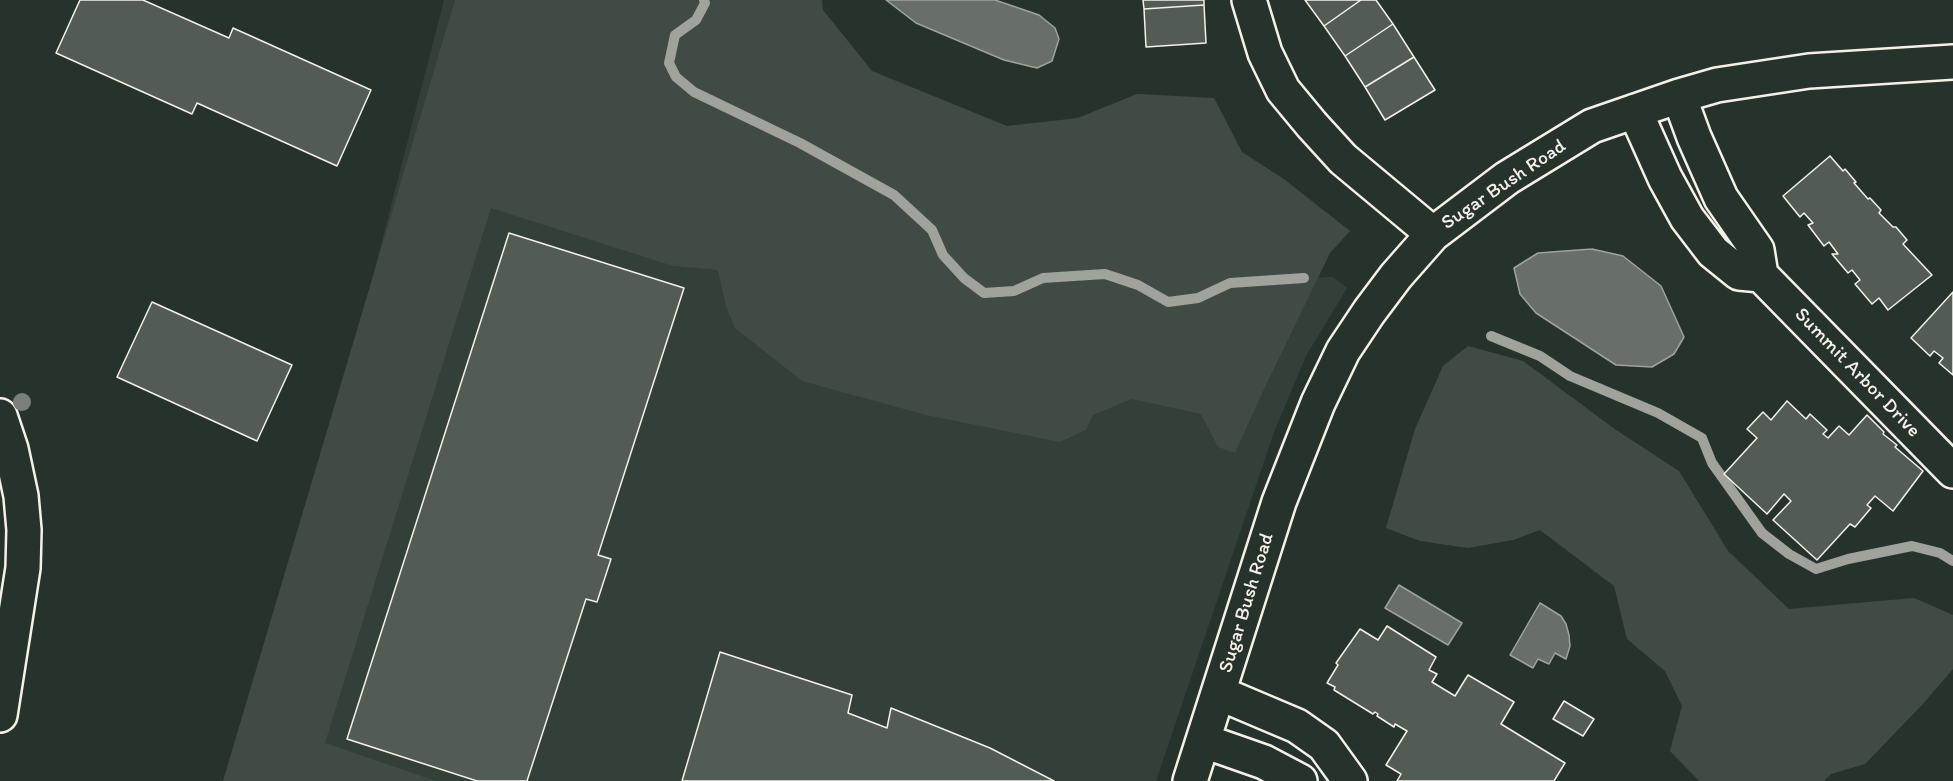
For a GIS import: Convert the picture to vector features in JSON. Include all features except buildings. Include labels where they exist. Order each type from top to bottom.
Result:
[{"type":"street","points":[[1249,0],[1265,53],[1283,90],[1343,159],[1433,234]]},
{"type":"street","name":"Sugar Bush Road","points":[[1190,781],[1279,502],[1318,403],[1343,351],[1369,312],[1433,234],[1507,178],[1592,126],[1679,96],[1717,85],[1809,71],[1953,62]]},
{"type":"street","points":[[1635,111],[1665,178],[1687,219],[1713,252],[1739,273],[1761,275],[1757,250],[1721,198],[1679,96]]},
{"type":"street","points":[[1687,219],[1721,198]]},
{"type":"street","name":"Summit Arbor Drive","points":[[1761,275],[1953,471]]},
{"type":"street","points":[[0,416],[12,449],[21,496],[24,530],[23,568],[0,715]]},
{"type":"street","points":[[1219,693],[1297,726],[1324,745],[1350,781]]},
{"type":"street","points":[[1204,741],[1264,762],[1300,781]]},
{"type":"shaded area","points":[[444,0],[704,0],[1304,278],[1333,277],[1347,288],[1306,356],[1274,432],[1156,781],[243,781]]},
{"type":"shaded area","points":[[455,0],[822,0],[823,10],[872,71],[1007,126],[1078,118],[1137,94],[1214,98],[1242,152],[1285,180],[1350,231],[1330,253],[1235,453],[1218,447],[1201,414],[1132,399],[1093,415],[1086,430],[1060,442],[926,415],[802,381],[735,328],[726,306],[718,270],[673,266],[491,208],[325,743],[436,781],[223,781]]},
{"type":"shaded area","points":[[886,0],[995,0],[1039,15],[1055,28],[1059,39],[1052,61],[1037,68],[1004,60],[916,23]]},
{"type":"shaded area","points":[[1592,249],[1623,256],[1661,286],[1684,337],[1674,354],[1652,367],[1616,365],[1536,313],[1520,294],[1514,268],[1538,253]]},
{"type":"shaded area","points":[[1468,346],[1523,361],[1616,430],[1679,471],[1728,551],[1789,609],[1914,598],[1953,615],[1953,669],[1865,764],[1831,774],[1824,781],[1699,781],[1670,751],[1682,706],[1665,671],[1627,639],[1614,586],[1540,530],[1513,540],[1468,548],[1420,541],[1386,528],[1415,429],[1443,366]]},
{"type":"shaded area","points":[[1399,585],[1462,623],[1448,645],[1385,608]]},
{"type":"shaded area","points":[[1540,603],[1561,616],[1566,624],[1570,646],[1566,659],[1555,653],[1549,664],[1538,659],[1533,668],[1510,655]]},
{"type":"waterway","points":[[704,0],[705,3],[696,20],[675,35],[669,63],[676,77],[694,92],[800,143],[894,195],[932,230],[943,255],[964,278],[984,293],[1014,291],[1043,278],[1105,274],[1138,285],[1168,302],[1198,298],[1230,283],[1304,278]]},
{"type":"waterway","points":[[1491,336],[1540,356],[1570,376],[1658,413],[1702,438],[1712,463],[1762,533],[1789,554],[1816,569],[1848,559],[1912,546],[1940,553],[1953,561]]}]
